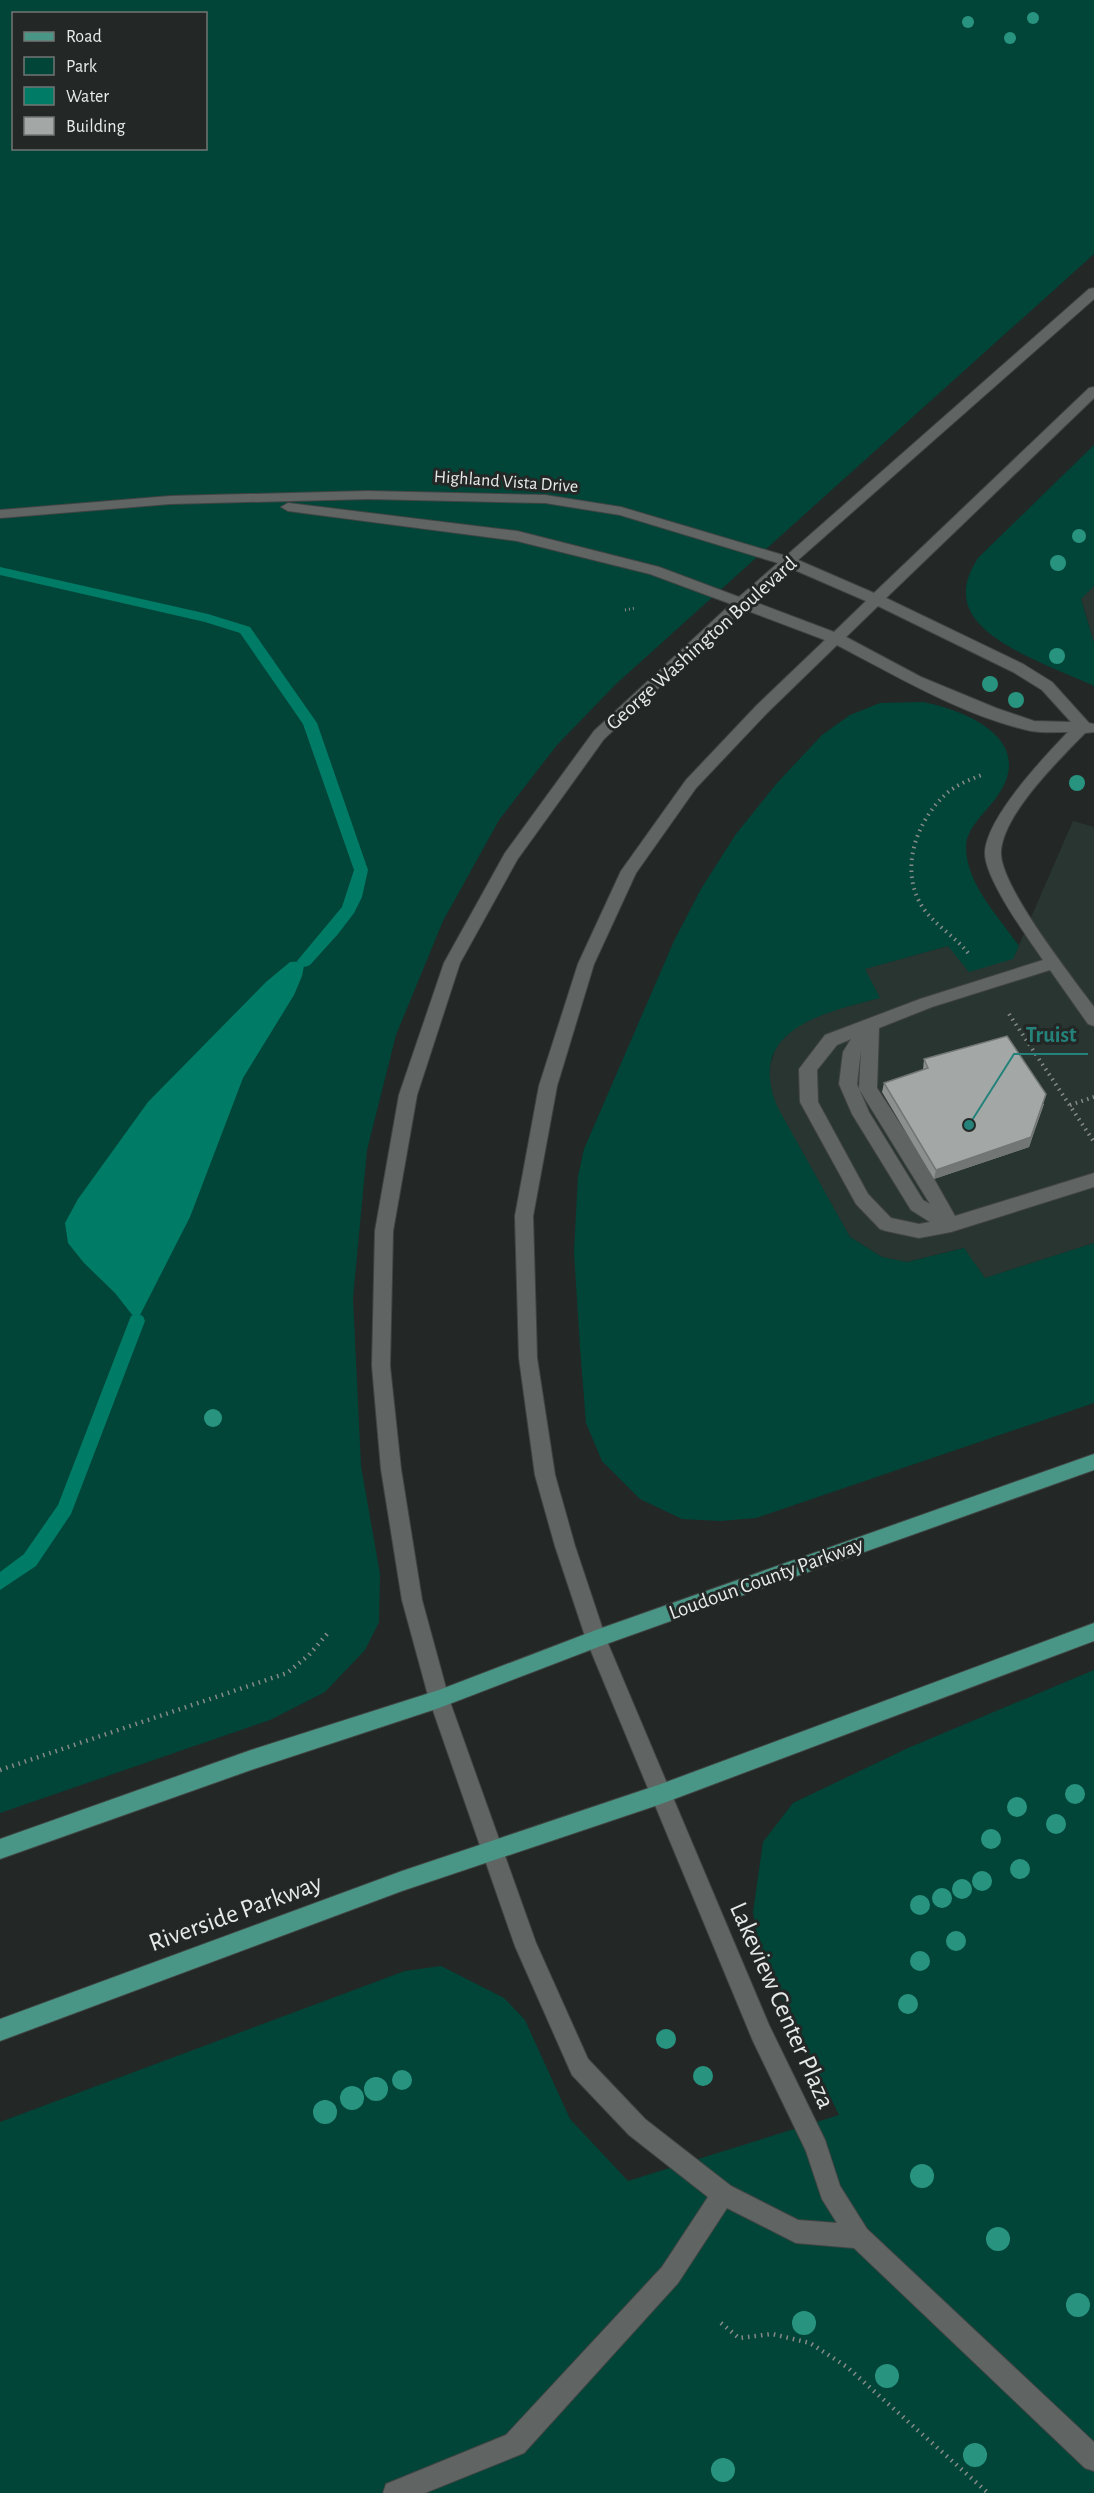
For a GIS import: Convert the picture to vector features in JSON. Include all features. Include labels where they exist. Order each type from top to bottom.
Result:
[{"type":"main road","name":"Loudoun County Parkway","points":[[439,1699],[596,1639],[1094,1461]]},
{"type":"main road","points":[[490,1849],[661,1794],[1094,1632]]},
{"type":"main road","points":[[0,1849],[251,1760],[439,1699]]},
{"type":"main road","name":"Riverside Parkway","points":[[0,2030],[490,1849]]},
{"type":"street","name":"George Washington Boulevard","points":[[490,1849],[439,1699],[412,1600],[391,1470],[381,1366],[384,1231],[408,1095],[452,963],[511,857],[599,735],[698,641],[1094,292]]},
{"type":"street","points":[[661,1794],[596,1639],[545,1475],[528,1358],[524,1216],[548,1086],[586,964],[629,871],[691,784],[762,709],[1094,391]]},
{"type":"street","name":"Highland Vista Drive","points":[[0,514],[118,503],[368,495],[545,499],[621,510],[790,562],[875,599],[1018,668],[1047,686],[1088,727]]},
{"type":"street","name":"Highland Vista Drive","points":[[226,500],[517,536],[654,570],[835,638],[916,681],[991,712],[1033,726],[1088,727]]},
{"type":"street","points":[[1088,727],[1037,774],[997,838],[993,854],[1001,881],[1094,1020]]},
{"type":"street","points":[[1054,963],[871,1023],[831,1040],[808,1069],[809,1102],[862,1199],[886,1224],[919,1231],[951,1225],[1094,1180]]},
{"type":"street","points":[[871,1023],[851,1052],[848,1084],[861,1114],[917,1205],[951,1225]]},
{"type":"street","name":"Lakeview Center Plaza","points":[[661,1794],[761,2033],[817,2148],[830,2191],[859,2237],[1094,2459]]},
{"type":"street","points":[[490,1849],[526,1946],[580,2067],[637,2127],[723,2194],[796,2231],[859,2237]]},
{"type":"street","points":[[395,2493],[515,2444],[670,2275],[723,2194]]},
{"type":"path","points":[[625,610],[636,608]]},
{"type":"path","points":[[1070,1105],[1094,1096]]},
{"type":"path","points":[[0,1770],[287,1673],[309,1655],[327,1634]]},
{"type":"path","points":[[721,2323],[739,2338],[772,2334],[810,2343],[847,2367],[988,2493]]},
{"type":"shaded area","points":[[1094,586],[1094,643],[1081,598]]},
{"type":"shaded area","points":[[1073,821],[1094,827],[1094,1243],[985,1278],[963,1248],[907,1262],[882,1257],[850,1237],[777,1108],[769,1087],[770,1066],[777,1045],[795,1027],[827,1012],[879,998],[864,969],[948,946],[1013,959]]},
{"type":"green space","points":[[0,0],[1094,0],[1094,254],[616,684],[557,745],[499,820],[443,921],[396,1035],[367,1150],[353,1298],[361,1466],[380,1574],[379,1622],[365,1650],[325,1692],[270,1720],[0,1813]]},
{"type":"green space","points":[[1094,445],[1094,586],[1081,599],[1094,643],[1094,686],[1021,653],[986,630],[974,617],[967,602],[966,590],[970,573],[978,558]]},
{"type":"green space","points":[[923,702],[941,706],[977,721],[993,732],[1003,745],[1009,760],[1007,778],[996,798],[969,833],[966,847],[967,861],[977,887],[1019,946],[1013,959],[969,972],[948,946],[865,969],[880,998],[835,1011],[794,1029],[780,1043],[771,1060],[770,1081],[778,1108],[850,1237],[882,1257],[907,1262],[964,1248],[985,1278],[1094,1243],[1094,1403],[756,1518],[720,1521],[682,1519],[640,1499],[602,1461],[586,1423],[574,1252],[578,1176],[584,1149],[674,941],[701,889],[736,834],[777,783],[822,735],[850,715],[880,703]]},
{"type":"green space","points":[[1094,1670],[1094,2493],[0,2493],[0,2122],[405,1971],[441,1966],[504,1998],[525,2020],[570,2119],[628,2181],[839,2115],[760,1954],[753,1912],[763,1842],[793,1803],[908,1748]]},
{"type":"water","points":[[305,961],[294,995],[243,1078],[190,1217],[137,1321],[115,1293],[84,1263],[68,1243],[65,1223],[78,1199],[148,1102],[266,982],[290,962]]},
{"type":"building","points":[[1007,1036],[1046,1094],[1031,1137],[936,1170],[884,1083],[928,1068],[924,1059]]},
{"type":"waterway","points":[[2,571],[208,618],[245,630],[310,723],[361,870],[359,884],[348,909],[333,931],[305,961]]},
{"type":"waterway","points":[[0,1582],[30,1560],[65,1509],[137,1321]]},
{"type":"place","name":"Truist","points":[[969,1125]]}]
